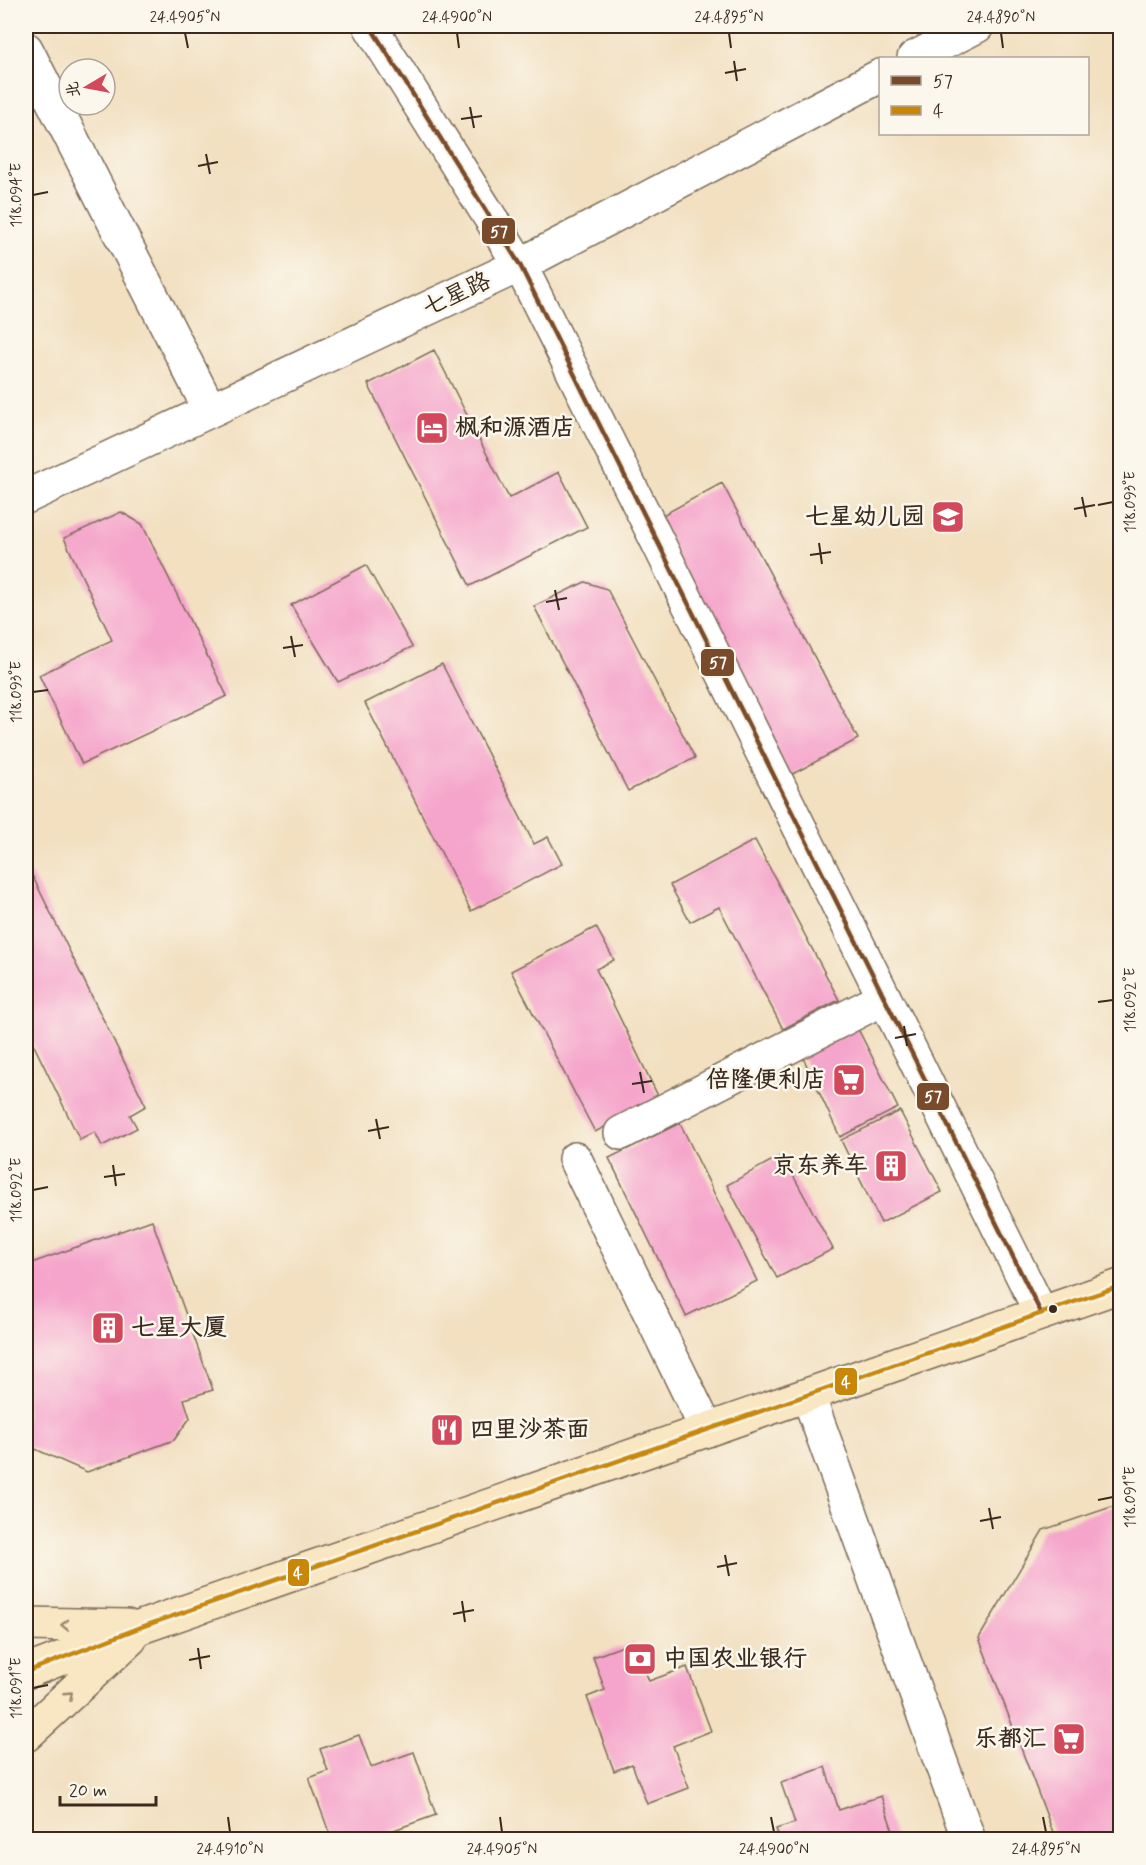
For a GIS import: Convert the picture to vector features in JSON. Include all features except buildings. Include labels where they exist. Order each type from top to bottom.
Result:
[{"type":"main road","points":[[26,1672],[144,1626],[1120,1286]]},
{"type":"main road","points":[[26,1624],[144,1626]]},
{"type":"main road","points":[[26,1735],[144,1626]]},
{"type":"street","points":[[370,26],[520,265],[1041,1313]]},
{"type":"street","points":[[916,57],[976,26]]},
{"type":"street","points":[[26,49],[210,410]]},
{"type":"street","name":"七星路","points":[[26,497],[520,265],[879,77]]},
{"type":"street","points":[[621,1133],[884,998]]},
{"type":"street","points":[[575,1159],[707,1430]]},
{"type":"street","points":[[808,1395],[969,1839]]},
{"type":"transit line","name":"57","points":[[370,26],[520,265],[1041,1313]]},
{"type":"transit line","name":"4","points":[[26,1672],[144,1626],[1120,1286]]},
{"type":"place","name":"枫和源酒店","points":[[432,428]]},
{"type":"place","name":"七星幼儿园","points":[[948,517]]},
{"type":"place","name":"倍隆便利店","points":[[849,1080]]},
{"type":"place","name":"京东养车","points":[[891,1166]]},
{"type":"place","name":"七星大厦","points":[[108,1328]]},
{"type":"place","name":"四里沙茶面","points":[[447,1430]]},
{"type":"place","name":"中国农业银行","points":[[640,1659]]},
{"type":"place","name":"乐都汇","points":[[1069,1739]]}]
